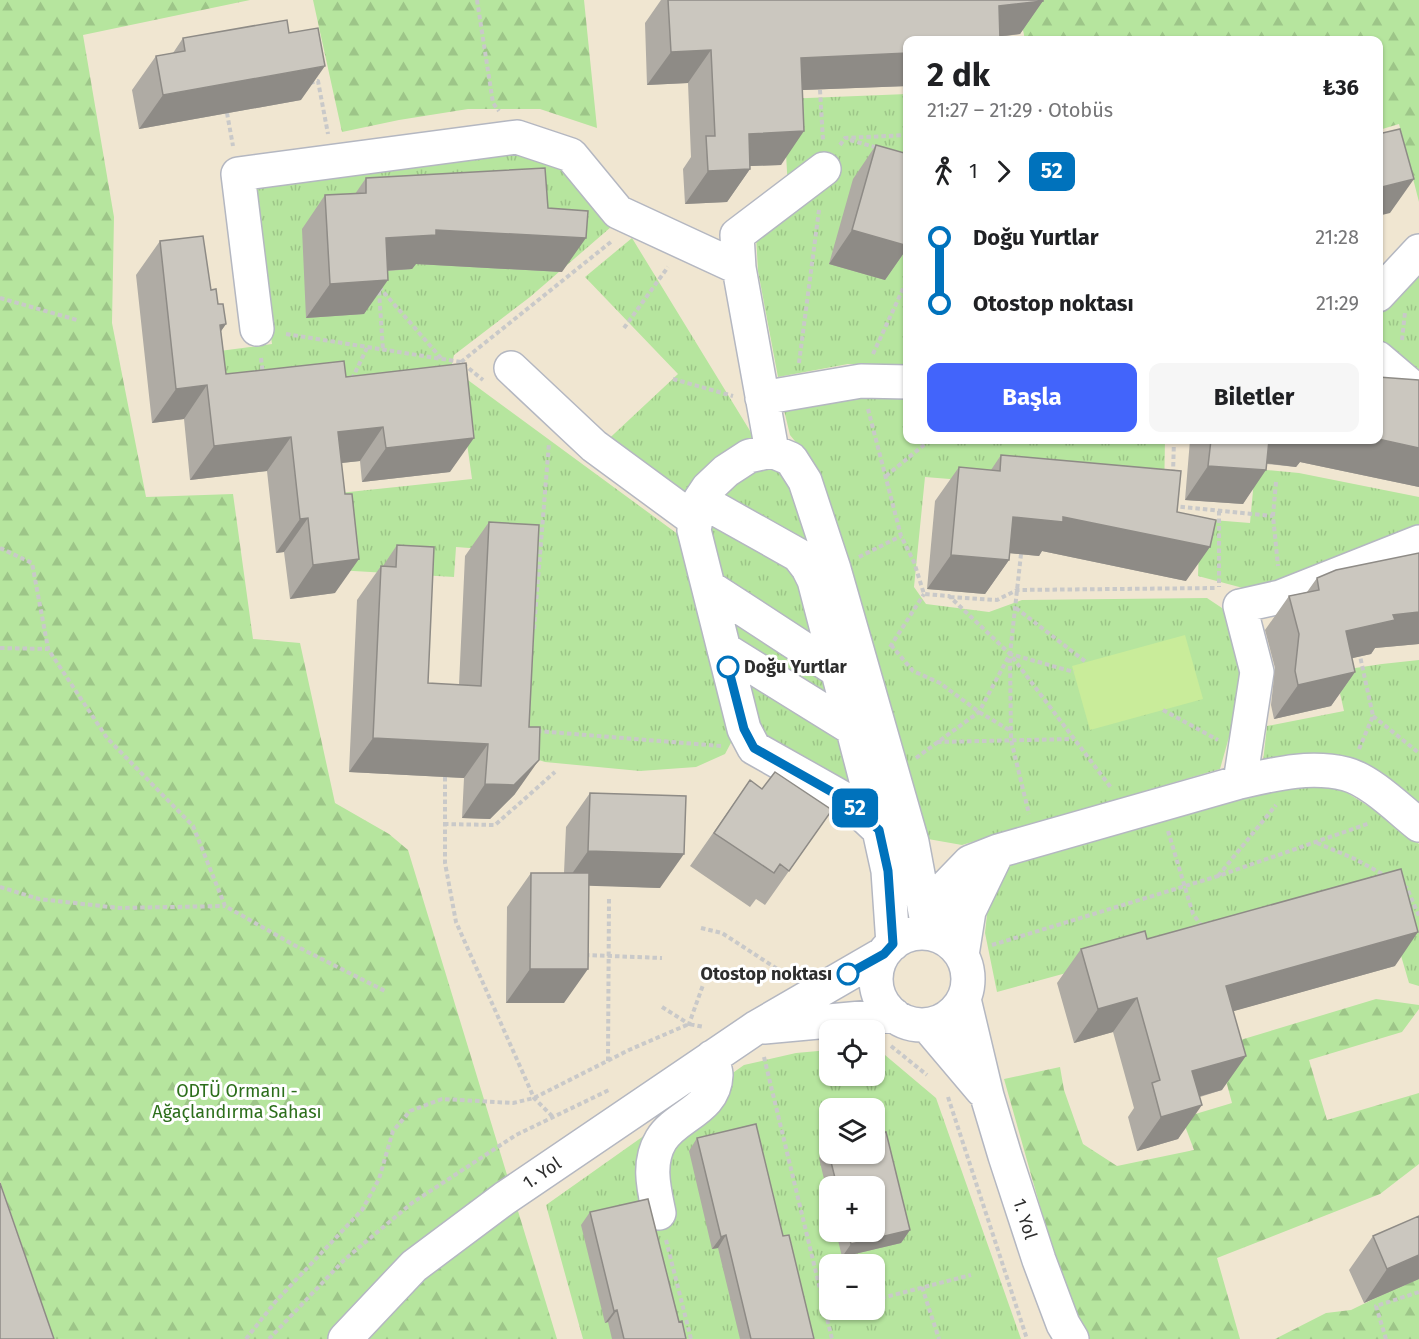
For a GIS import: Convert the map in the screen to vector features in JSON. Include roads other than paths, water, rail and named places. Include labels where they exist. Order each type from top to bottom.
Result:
[{"type":"street","points":[[257,329],[238,174],[517,136],[571,155],[618,212],[739,268]]},
{"type":"street","points":[[772,451],[739,268],[736,235],[824,169]]},
{"type":"street","points":[[1383,290],[1419,250]]},
{"type":"street","points":[[511,368],[594,447],[698,512],[798,555],[808,568],[824,574]]},
{"type":"street","points":[[763,401],[861,381],[903,382]]},
{"type":"street","points":[[879,830],[848,801],[754,748],[744,729],[694,530],[698,512],[708,488],[726,471],[749,456],[772,451],[791,459],[805,481],[888,871],[888,949]]},
{"type":"street","points":[[1242,768],[1257,672],[1240,606],[1280,597],[1419,542]]},
{"type":"street","points":[[716,618],[850,695],[892,777],[912,842],[932,934]]},
{"type":"street","points":[[716,618],[850,695]]},
{"type":"street","points":[[932,934],[941,892],[970,862],[998,851],[1146,809],[1242,768],[1305,769],[1348,775],[1378,792],[1410,818]]},
{"type":"street","points":[[962,955],[969,910],[998,851]]},
{"type":"street","points":[[756,1027],[891,1030],[904,1022],[927,1025],[942,1021],[955,1012],[964,999],[968,985],[968,969],[962,955],[953,944],[932,934],[903,937],[888,949],[878,966],[876,980],[878,993],[891,1030]]},
{"type":"street","name":"1. Yol","points":[[345,1339],[414,1266],[710,1042],[756,1027],[888,949]]},
{"type":"street","name":"1. Yol","points":[[964,999],[987,1096],[1039,1260],[1063,1324],[1072,1339]]},
{"type":"street","points":[[927,1025],[987,1096]]},
{"type":"street","points":[[659,1213],[652,1182],[653,1161],[661,1140],[675,1124],[699,1108],[711,1094],[716,1075],[710,1042]]},
{"type":"place","name":"Doğu Yurtlar","points":[[728,667]]},
{"type":"place","name":"Otostop noktası","points":[[848,974]]},
{"type":"park label","name":"ODTÜ Ormanı - Ağaçlandırma Sahası","points":[[237,1101]]}]
